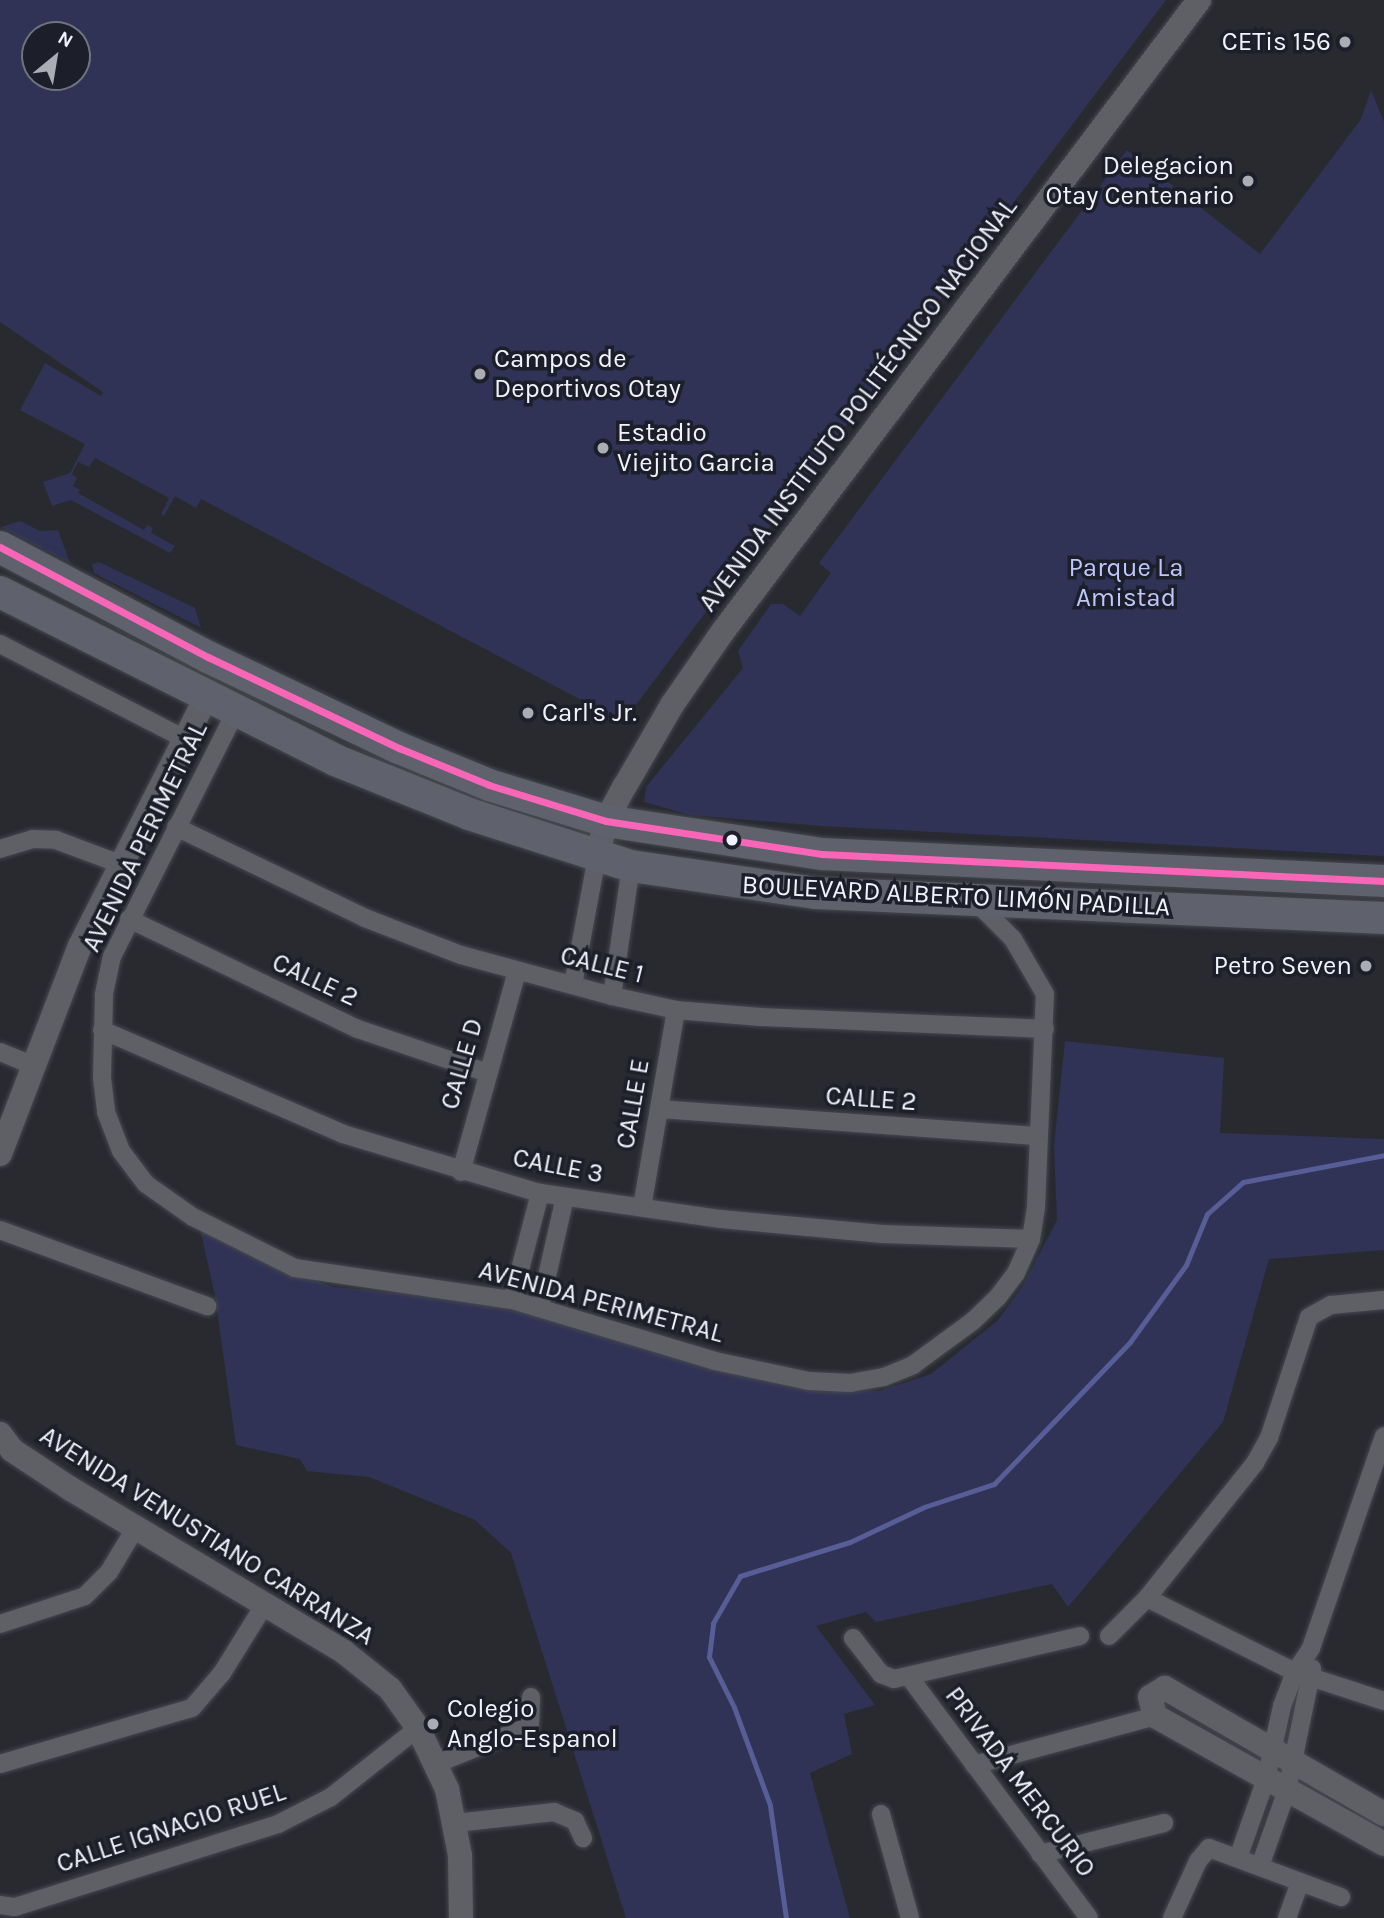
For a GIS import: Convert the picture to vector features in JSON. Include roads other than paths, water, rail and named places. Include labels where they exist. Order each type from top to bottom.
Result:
[{"type":"highway","name":"BOULEVARD ALBERTO LIMÓN PADILLA","points":[[0,547],[208,657],[399,748],[489,785],[620,824],[822,854],[1384,881]]},
{"type":"highway","name":"BOULEVARD ALBERTO LIMÓN PADILLA","points":[[0,592],[236,711],[423,798],[631,866],[814,893],[976,902],[1381,910]]},
{"type":"street","name":"AVENIDA INSTITUTO POLITÉCNICO NACIONAL","points":[[620,824],[625,786],[672,705],[724,630],[1199,0]]},
{"type":"street","points":[[0,644],[185,739]]},
{"type":"street","points":[[0,1154],[80,946],[207,696]]},
{"type":"street","name":"AVENIDA PERIMETRAL","points":[[236,711],[129,919],[113,956],[102,1030],[106,1112],[121,1151],[146,1184],[192,1217],[295,1268],[512,1300],[715,1360],[809,1381],[850,1383],[884,1377],[913,1365],[973,1321],[1016,1273],[1031,1239],[1045,994],[1033,967],[976,902]]},
{"type":"street","points":[[573,985],[597,857],[620,824]]},
{"type":"street","points":[[612,996],[631,866],[620,824]]},
{"type":"street","name":"CALLE 1","points":[[176,827],[365,918],[517,971],[612,996],[676,1010],[1045,1029]]},
{"type":"street","points":[[0,849],[33,839],[56,840],[120,864]]},
{"type":"street","name":"CALLE 2","points":[[129,919],[358,1029],[485,1072]]},
{"type":"street","name":"CALLE D","points":[[460,1172],[485,1072],[517,971]]},
{"type":"street","name":"CALLE E","points":[[642,1207],[676,1010]]},
{"type":"street","name":"CALLE 3","points":[[102,1030],[295,1115],[460,1172],[540,1193],[882,1234],[1031,1239]]},
{"type":"street","points":[[0,1052],[33,1065]]},
{"type":"street","name":"CALLE 2","points":[[659,1109],[1038,1136]]},
{"type":"street","points":[[512,1300],[540,1193]]},
{"type":"street","points":[[540,1307],[565,1197]]},
{"type":"street","points":[[0,1230],[207,1306]]},
{"type":"street","points":[[1109,1636],[1146,1598],[1255,1463],[1269,1438],[1308,1317],[1320,1308],[1384,1300]]},
{"type":"street","points":[[1260,1866],[1295,1672],[1311,1648],[1384,1436]]},
{"type":"street","name":"AVENIDA VENUSTIANO CARRANZA","points":[[4,1446],[265,1604],[370,1672],[390,1689],[418,1728],[436,1764],[456,1822],[461,1918]]},
{"type":"street","points":[[0,1624],[85,1596],[109,1572],[136,1527]]},
{"type":"street","points":[[1146,1598],[1295,1672],[1384,1701]]},
{"type":"street","points":[[0,1764],[192,1708],[222,1673],[265,1604]]},
{"type":"street","points":[[853,1638],[885,1677],[910,1678],[1080,1636]]},
{"type":"street","points":[[1280,1755],[1312,1679],[1311,1648]]},
{"type":"street","name":"PRIVADA MERCURIO","points":[[910,1678],[1089,1918]]},
{"type":"street","points":[[1155,1716],[1150,1697],[1159,1688],[1191,1703],[1384,1814]]},
{"type":"street","points":[[436,1764],[530,1726],[531,1697]]},
{"type":"street","points":[[1178,1729],[1191,1703]]},
{"type":"street","points":[[974,1765],[1155,1716],[1384,1844]]},
{"type":"street","name":"CALLE IGNACIO RUEL","points":[[0,1905],[15,1907],[278,1824],[331,1797],[418,1728]]},
{"type":"street","points":[[1238,1858],[1276,1784]]},
{"type":"street","points":[[456,1822],[554,1812],[575,1821],[583,1839]]},
{"type":"street","points":[[881,1814],[910,1918]]},
{"type":"street","points":[[1040,1854],[1164,1823]]},
{"type":"street","points":[[1172,1918],[1203,1853],[1216,1849],[1341,1897]]},
{"type":"street","points":[[1287,1918],[1300,1882]]},
{"type":"waterway","points":[[786,1918],[770,1805],[734,1707],[709,1657],[713,1623],[740,1576],[850,1542],[924,1507],[994,1484],[1130,1342],[1186,1265],[1207,1214],[1243,1182],[1384,1155]]},
{"type":"place","name":"CETis 156","points":[[1345,42]]},
{"type":"place","name":"Delegacion Otay Centenario","points":[[1248,181]]},
{"type":"place","name":"Campos de Deportivos Otay","points":[[480,374]]},
{"type":"place","name":"Estadio Viejito Garcia","points":[[603,448]]},
{"type":"place","name":"Carl's Jr.","points":[[528,713]]},
{"type":"place","name":"Petro Seven","points":[[1366,966]]},
{"type":"place","name":"Colegio Anglo-Espanol","points":[[433,1724]]},
{"type":"park label","name":"Parque La Amistad","points":[[1126,583]]}]
